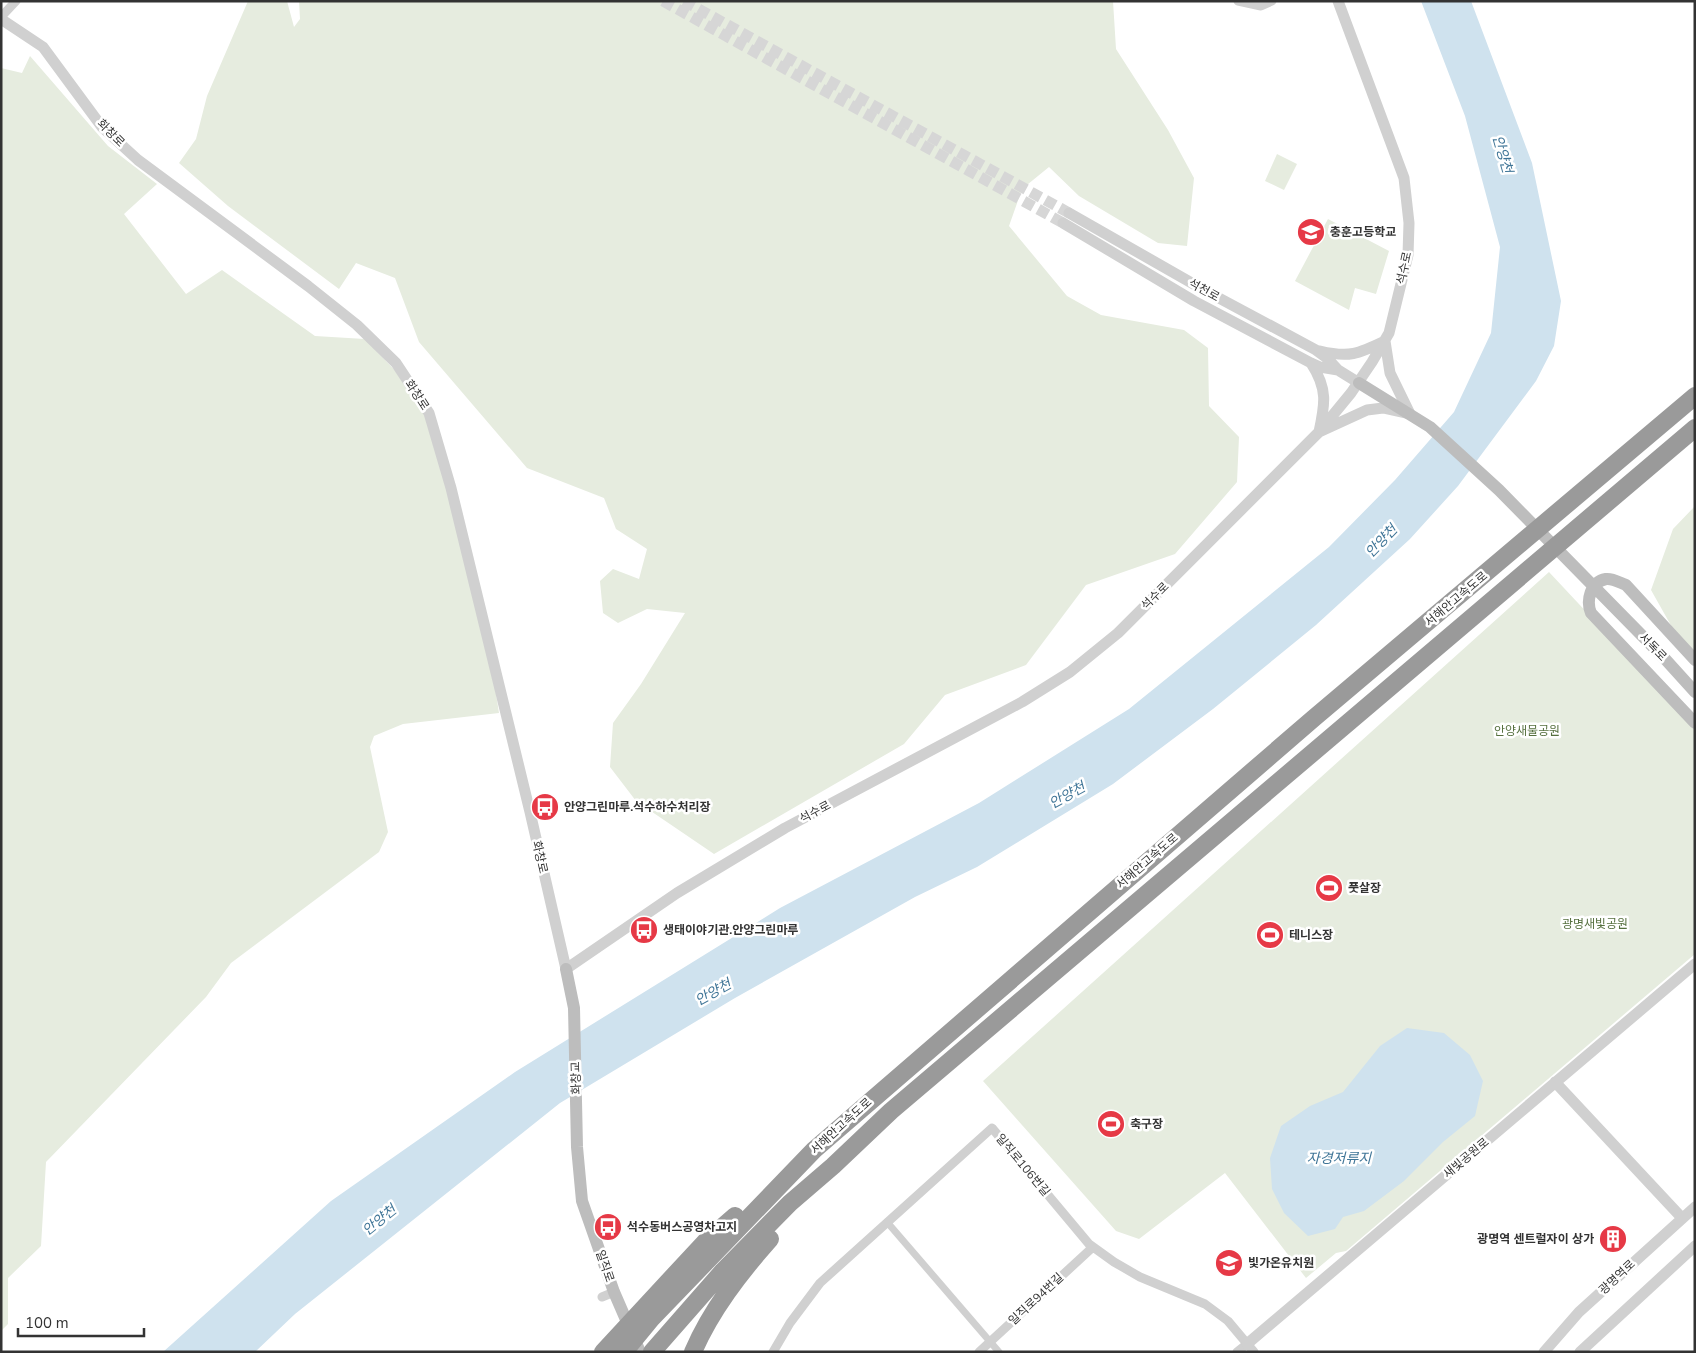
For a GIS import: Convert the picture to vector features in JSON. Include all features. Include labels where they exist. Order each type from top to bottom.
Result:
[{"type":"highway","name":"서해안고속도로","points":[[614,1348],[814,1150],[1314,718],[1695,396]]},
{"type":"highway","name":"서해안고속도로","points":[[658,1346],[723,1271],[790,1203],[833,1166],[891,1110],[1695,428]]},
{"type":"highway","points":[[693,1352],[712,1315],[737,1278],[833,1166]]},
{"type":"main road","name":"석천로","points":[[1359,383],[1430,427]]},
{"type":"main road","name":"서독로","points":[[1430,427],[1499,490],[1695,692]]},
{"type":"main road","points":[[1695,660],[1626,586],[1616,580],[1607,579],[1595,585],[1588,606],[1591,613],[1695,723]]},
{"type":"main road","name":"화창교","points":[[566,969],[574,1008],[578,1147]]},
{"type":"main road","name":"일직로","points":[[578,1147],[582,1202],[608,1294],[640,1352]]},
{"type":"street","points":[[1,18],[16,1]]},
{"type":"street","points":[[1238,1],[1260,6],[1272,1]]},
{"type":"street","name":"석수로","points":[[566,969],[677,893],[785,828],[1022,702],[1070,672],[1118,633],[1319,432],[1359,383],[1385,341],[1395,308],[1408,254],[1408,207],[1404,178],[1338,1]]},
{"type":"street","name":"화창로","points":[[1,18],[43,47],[102,127],[138,160],[308,286],[357,325],[396,363],[429,413],[453,498],[530,812],[566,969]]},
{"type":"street","name":"석천로","points":[[1338,370],[1311,364],[1194,301],[1066,218],[1316,350],[1338,370],[1359,383]]},
{"type":"street","points":[[1316,350],[1345,356],[1367,350],[1385,341],[1390,373],[1410,414]]},
{"type":"street","points":[[1311,364],[1325,394],[1325,405],[1319,432]]},
{"type":"street","points":[[1319,432],[1367,410],[1383,408],[1410,414]]},
{"type":"street","name":"새빛공원로","points":[[1238,1352],[1250,1348],[1695,964]]},
{"type":"street","points":[[1556,1082],[1682,1218]]},
{"type":"street","name":"일직로106번길","points":[[774,1352],[790,1323],[820,1284],[992,1128],[1089,1244],[1114,1262],[1140,1276],[1205,1304],[1228,1321],[1250,1348]]},
{"type":"street","name":"광명역로","points":[[1544,1352],[1579,1312],[1695,1207]]},
{"type":"street","points":[[887,1222],[999,1352]]},
{"type":"street","points":[[1580,1352],[1695,1246]]},
{"type":"street","name":"일직로94번길","points":[[979,1352],[1093,1247]]},
{"type":"green space","points":[[248,1],[287,1],[294,27],[300,19],[299,1],[1113,1],[1116,49],[1168,130],[1194,178],[1187,246],[1158,243],[1079,196],[1049,167],[1022,189],[1009,226],[1067,296],[1101,315],[1184,330],[1208,348],[1209,406],[1239,437],[1237,482],[1175,554],[1086,585],[1026,665],[945,695],[904,744],[714,854],[636,801],[610,767],[613,723],[641,684],[685,613],[647,609],[618,623],[603,613],[600,581],[613,569],[639,579],[647,549],[616,529],[604,498],[527,468],[419,342],[395,278],[356,263],[339,289],[228,206],[179,163],[196,139],[207,96]]},
{"type":"green space","points":[[30,56],[108,146],[157,184],[124,214],[186,294],[222,270],[315,336],[365,339],[406,382],[425,416],[446,475],[491,662],[499,713],[403,724],[374,736],[370,747],[388,832],[379,852],[231,963],[206,997],[46,1162],[41,1246],[8,1278],[8,1324],[1,1331],[1,68],[22,73]]},
{"type":"green space","points":[[1277,154],[1297,164],[1284,190],[1265,181]]},
{"type":"green space","points":[[1328,219],[1389,251],[1376,294],[1355,288],[1349,310],[1295,281]]},
{"type":"green space","points":[[1695,506],[1695,652],[1673,629],[1651,590],[1673,529]]},
{"type":"green space","name":"안양새물공원","points":[[1549,572],[1695,728],[1695,954],[1346,1251],[1336,1253],[1306,1278],[1225,1173],[1139,1239],[1116,1231],[983,1081]]},
{"type":"water","name":"안양천","points":[[1421,1],[1471,1],[1532,163],[1561,301],[1554,346],[1536,381],[1458,486],[1410,539],[1316,625],[1213,709],[1113,784],[977,867],[915,897],[735,998],[560,1103],[295,1314],[255,1352],[163,1352],[331,1201],[515,1072],[780,908],[979,803],[1129,709],[1329,547],[1395,480],[1454,412],[1491,333],[1500,247],[1465,116]]},
{"type":"water","name":"자경저류지","points":[[1407,1028],[1444,1033],[1470,1055],[1483,1081],[1475,1116],[1443,1142],[1404,1181],[1364,1211],[1343,1217],[1335,1229],[1308,1236],[1284,1213],[1272,1189],[1270,1158],[1281,1126],[1310,1106],[1343,1092],[1380,1046]]},
{"type":"tunnel","points":[[663,1],[1063,223]]},
{"type":"tunnel","points":[[684,1],[1069,213]]},
{"type":"place","name":"충훈고등학교","points":[[1311,232]]},
{"type":"place","name":"안양그린마루.석수하수처리장","points":[[545,807]]},
{"type":"place","name":"풋살장","points":[[1329,888]]},
{"type":"place","name":"생태이야기관.안양그린마루","points":[[644,930]]},
{"type":"place","name":"테니스장","points":[[1270,935]]},
{"type":"place","name":"축구장","points":[[1111,1124]]},
{"type":"place","name":"석수동버스공영차고지","points":[[608,1227]]},
{"type":"place","name":"광명역 센트럴자이 상가","points":[[1613,1239]]},
{"type":"place","name":"빛가온유치원","points":[[1229,1263]]},
{"type":"park label","name":"광명새빛공원","points":[[1595,924]]}]
